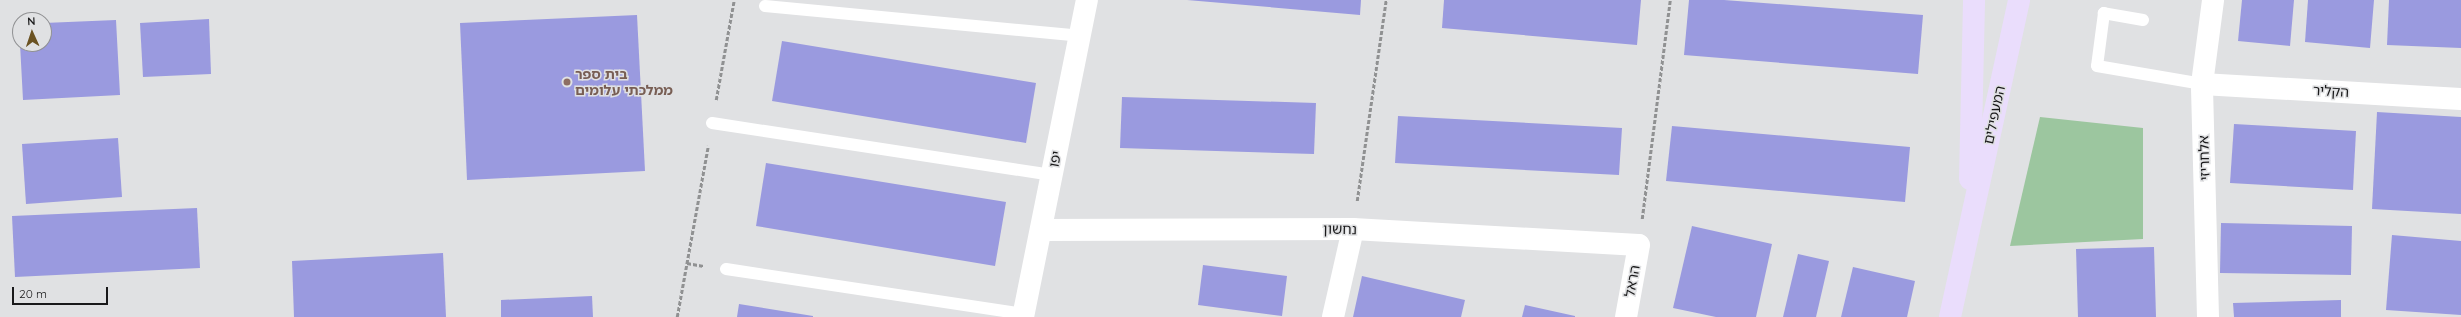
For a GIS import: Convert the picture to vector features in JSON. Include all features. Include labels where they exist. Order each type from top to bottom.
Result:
[{"type":"street","name":"יפו","points":[[1024,315],[1087,0]]},
{"type":"street","name":"המעפילים","points":[[1969,230],[1974,0]]},
{"type":"street","name":"המעפילים","points":[[1950,317],[2019,0]]},
{"type":"street","name":"אלחריזי","points":[[2208,317],[2202,84],[2213,0]]},
{"type":"street","name":"הקליר","points":[[2202,84],[2461,99]]},
{"type":"street","name":"נחשון","points":[[1041,230],[1353,229],[1639,245]]},
{"type":"street","points":[[1333,317],[1353,229]]},
{"type":"street","name":"הראל","points":[[1626,317],[1639,245]]},
{"type":"lane","points":[[765,6],[1080,36]]},
{"type":"lane","points":[[2144,20],[2104,13],[2097,66],[2202,84]]},
{"type":"lane","points":[[712,123],[1052,175]]},
{"type":"lane","points":[[726,269],[1024,315]]},
{"type":"path","points":[[677,317],[734,0]]},
{"type":"path","points":[[1353,229],[1386,0]]},
{"type":"path","points":[[1639,245],[1670,0]]},
{"type":"green space","points":[[2040,117],[2143,128],[2143,239],[2010,246]]},
{"type":"building","points":[[1187,0],[1361,0],[1360,15]]},
{"type":"building","points":[[1444,0],[1641,0],[1637,45],[1442,28]]},
{"type":"building","points":[[1689,0],[1724,0],[1923,15],[1918,74],[1684,55]]},
{"type":"building","points":[[2242,0],[2294,0],[2290,46],[2238,41]]},
{"type":"building","points":[[2308,0],[2374,0],[2370,48],[2305,42]]},
{"type":"building","points":[[2389,0],[2461,0],[2461,48],[2387,45]]},
{"type":"building","points":[[637,15],[645,171],[467,180],[460,23]]},
{"type":"building","points":[[209,19],[211,74],[143,77],[140,23]]},
{"type":"building","points":[[116,20],[120,95],[23,100],[20,52],[52,52],[52,23]]},
{"type":"building","points":[[782,41],[1036,83],[1026,143],[772,101]]},
{"type":"building","points":[[1122,97],[1316,103],[1314,154],[1120,148]]},
{"type":"building","points":[[2377,112],[2461,117],[2461,214],[2372,209]]},
{"type":"building","points":[[1398,116],[1622,128],[1619,175],[1395,163]]},
{"type":"building","points":[[2234,124],[2356,131],[2353,190],[2230,183]]},
{"type":"building","points":[[1672,126],[1910,147],[1905,202],[1666,181]]},
{"type":"building","points":[[118,138],[122,197],[26,204],[22,144]]},
{"type":"building","points":[[766,163],[1006,202],[995,266],[756,226]]},
{"type":"building","points":[[197,208],[200,268],[15,277],[12,216]]},
{"type":"building","points":[[2221,223],[2352,226],[2351,275],[2220,273]]},
{"type":"building","points":[[1692,226],[1772,244],[1756,317],[1716,317],[1673,308]]},
{"type":"building","points":[[2392,235],[2461,241],[2461,315],[2386,310]]},
{"type":"building","points":[[2154,247],[2156,317],[2078,317],[2076,249]]},
{"type":"building","points":[[443,253],[446,317],[294,317],[292,261]]},
{"type":"building","points":[[1798,254],[1829,261],[1816,317],[1783,317]]},
{"type":"building","points":[[1203,265],[1287,276],[1282,316],[1198,305]]},
{"type":"building","points":[[1853,267],[1915,281],[1907,317],[1841,317]]},
{"type":"building","points":[[1362,276],[1465,300],[1461,317],[1353,317]]},
{"type":"building","points":[[592,296],[593,317],[501,317],[501,300]]},
{"type":"building","points":[[2341,300],[2341,317],[2234,317],[2233,303]]},
{"type":"building","points":[[739,304],[813,316],[813,317],[737,317]]},
{"type":"building","points":[[1525,305],[1575,316],[1575,317],[1522,317]]},
{"type":"place","name":"בית ספר ממלכתי עלומים","points":[[567,82]]}]
